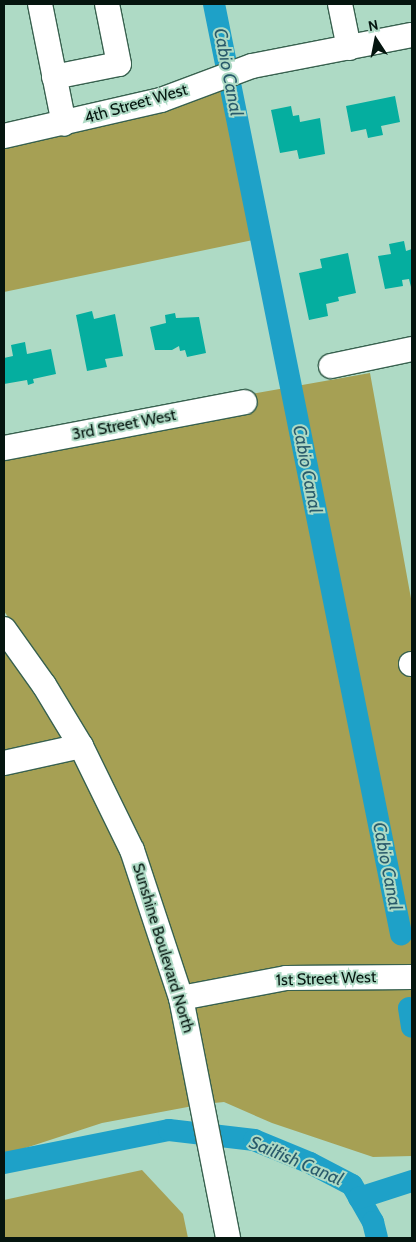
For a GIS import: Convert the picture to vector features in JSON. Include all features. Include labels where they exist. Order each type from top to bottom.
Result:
[{"type":"street","points":[[40,4],[64,124]]},
{"type":"street","points":[[54,77],[119,64],[107,4]]},
{"type":"street","points":[[340,4],[349,48]]},
{"type":"street","name":"4th Street West","points":[[4,136],[64,124],[161,100],[252,66],[412,34]]},
{"type":"street","points":[[331,366],[412,349]]},
{"type":"street","name":"3rd Street West","points":[[4,448],[245,402]]},
{"type":"street","name":"Sunshine Boulevard North","points":[[4,629],[44,685],[81,746],[132,850],[181,998],[202,1092],[228,1238]]},
{"type":"street","points":[[4,763],[81,746]]},
{"type":"street","name":"1st Street West","points":[[181,998],[286,978],[412,977]]},
{"type":"shaded area","points":[[225,76],[253,240],[4,292],[4,123]]},
{"type":"shaded area","points":[[370,373],[412,604],[412,1156],[373,1157],[272,1123],[224,1102],[214,1103],[191,995],[142,846],[119,794],[90,740],[4,611],[4,438]]},
{"type":"shaded area","points":[[4,647],[71,752],[122,854],[170,1001],[193,1106],[102,1123],[4,1155]]},
{"type":"shaded area","points":[[142,1170],[183,1214],[188,1238],[4,1238],[4,1200]]},
{"type":"building","points":[[395,96],[400,122],[381,126],[383,135],[368,138],[366,129],[351,132],[346,106]]},
{"type":"building","points":[[291,106],[293,116],[299,115],[300,122],[320,118],[325,154],[299,159],[297,150],[280,153],[271,110]]},
{"type":"building","points":[[404,241],[406,251],[412,249],[412,291],[409,279],[402,280],[403,286],[385,289],[378,256],[391,254],[389,244]]},
{"type":"building","points":[[348,253],[356,293],[338,297],[339,301],[326,304],[328,316],[309,320],[299,273],[322,268],[320,259]]},
{"type":"building","points":[[92,311],[94,319],[115,314],[123,356],[105,359],[107,367],[87,371],[76,315]]},
{"type":"building","points":[[175,313],[176,318],[199,317],[206,353],[187,357],[185,350],[180,351],[179,346],[172,350],[155,350],[150,327],[166,323],[165,315]]},
{"type":"building","points":[[25,342],[27,354],[51,349],[56,374],[33,379],[34,383],[28,385],[27,380],[4,384],[4,358],[13,356],[11,345]]},
{"type":"waterway","name":"Cabio Canal","points":[[214,4],[401,934]]},
{"type":"waterway","name":"Cabio Canal","points":[[409,1008],[412,1027]]},
{"type":"waterway","name":"Sailfish Canal","points":[[4,1163],[169,1130],[254,1140],[310,1163],[352,1185],[373,1222],[377,1238]]},
{"type":"waterway","points":[[359,1198],[412,1181]]}]
